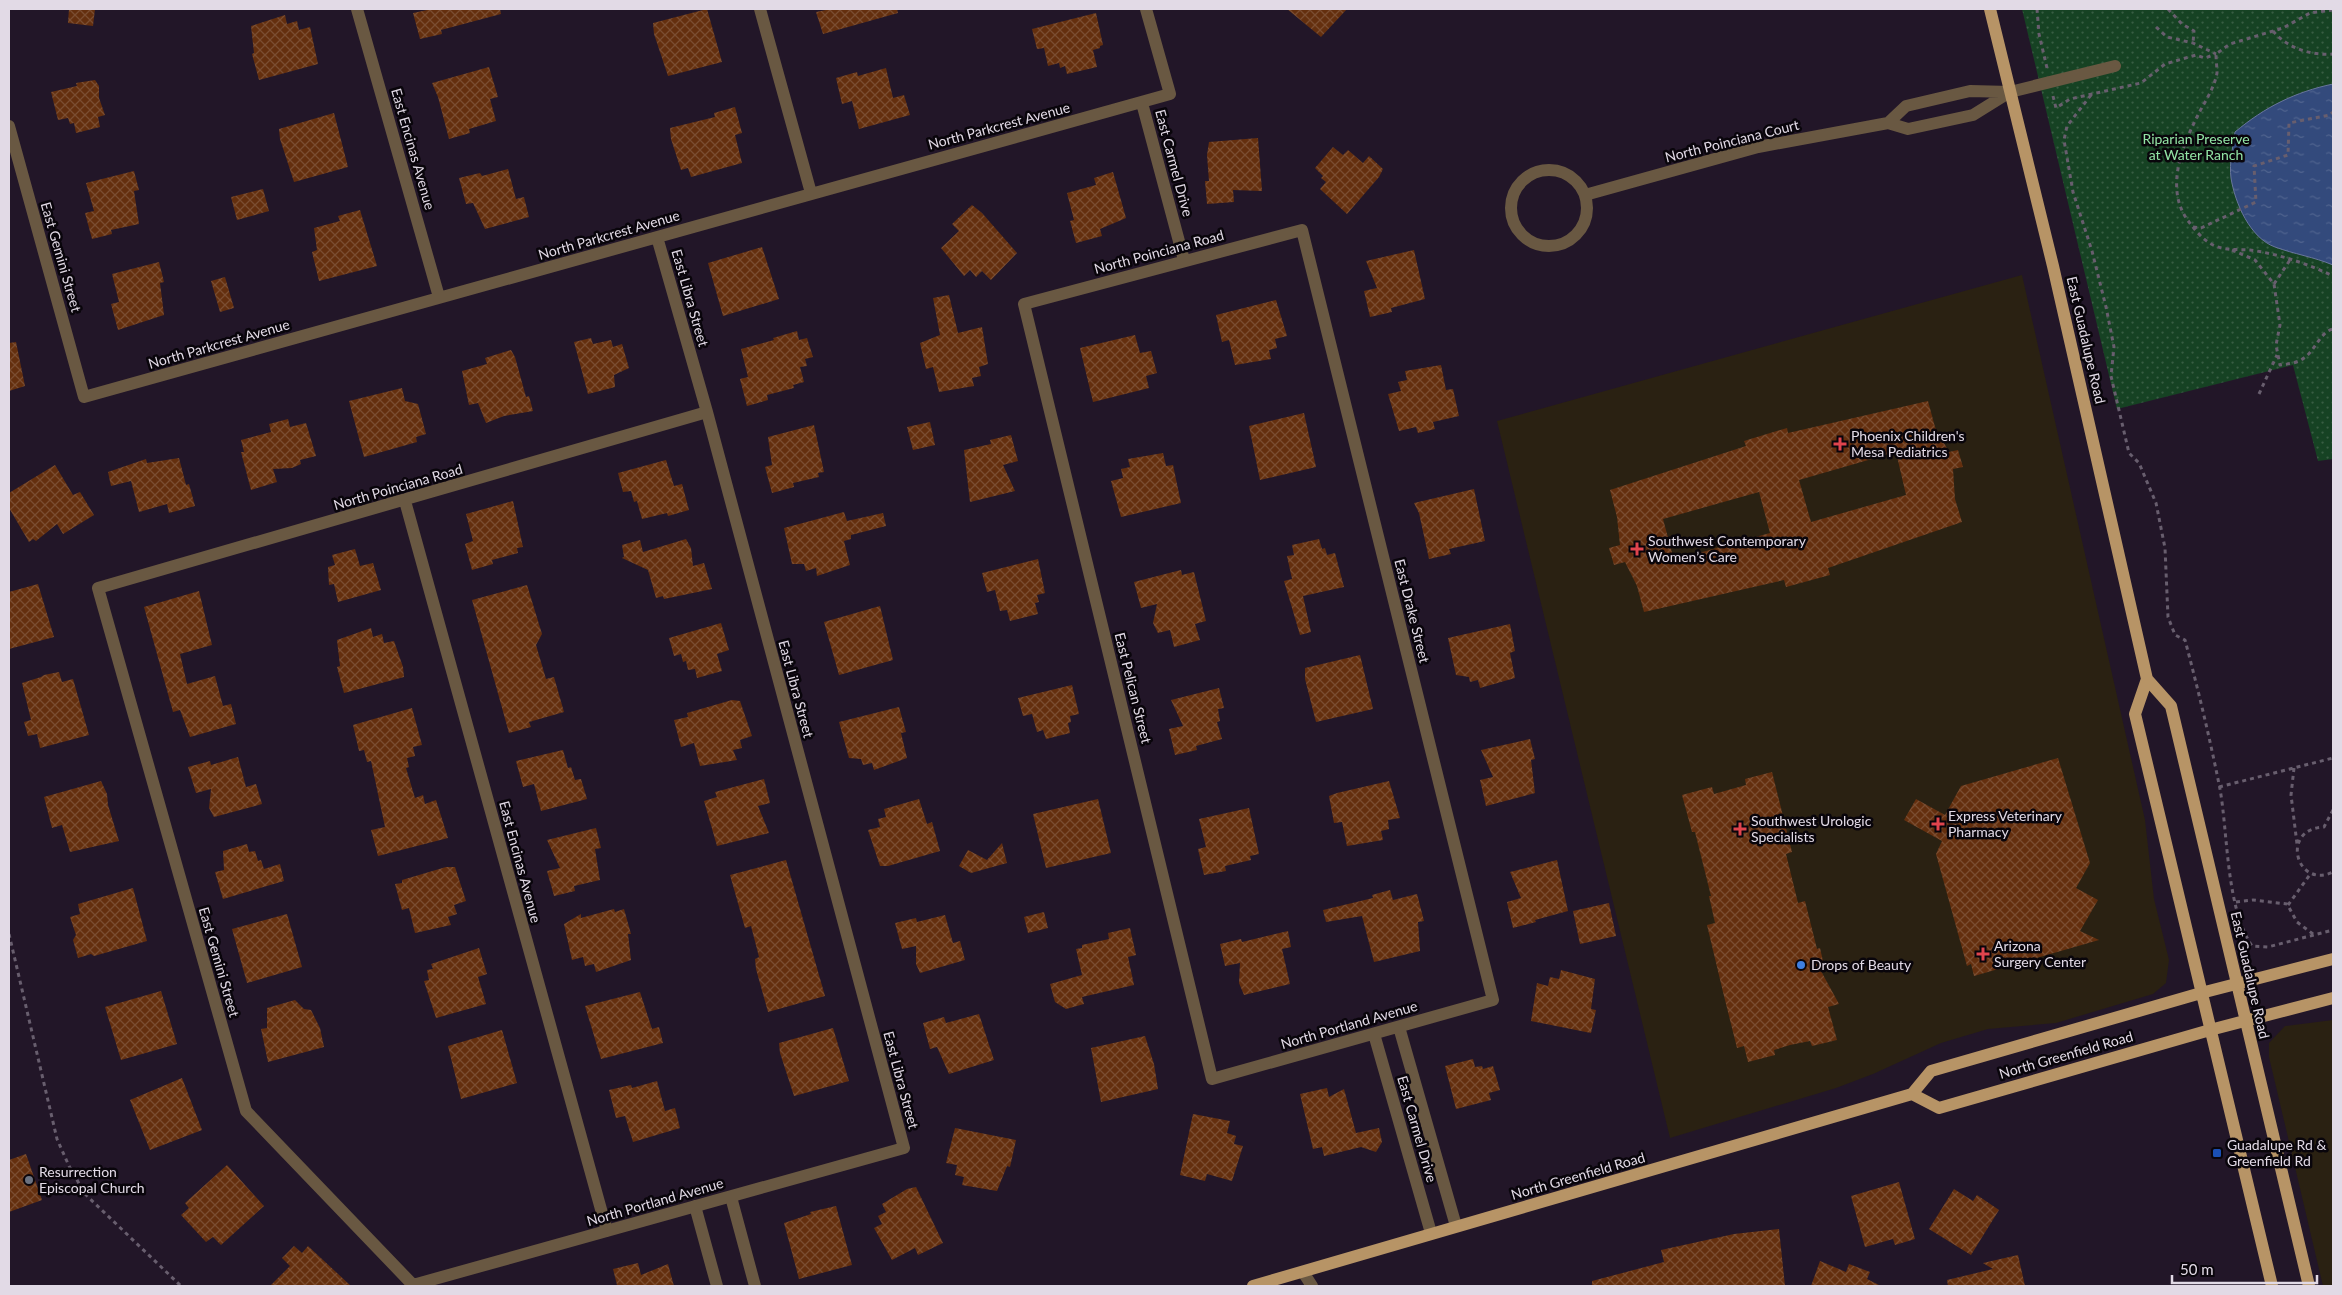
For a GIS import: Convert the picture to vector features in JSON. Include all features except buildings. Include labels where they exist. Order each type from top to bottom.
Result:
[{"type":"main road","name":"East Guadalupe Road","points":[[1990,9],[2053,266],[2148,679],[2171,706],[2309,1286]]},
{"type":"main road","points":[[2148,679],[2135,714],[2272,1286]]},
{"type":"main road","name":"North Greenfield Road","points":[[1253,1286],[1912,1094],[1931,1071],[2201,994],[2333,959]]},
{"type":"main road","name":"North Greenfield Road","points":[[1912,1094],[1939,1108],[2230,1024],[2333,998]]},
{"type":"street","name":"East Encinas Avenue","points":[[357,9],[439,298]]},
{"type":"street","points":[[760,9],[811,193]]},
{"type":"street","name":"North Parkcrest Avenue","points":[[84,397],[1170,94],[1146,9]]},
{"type":"street","points":[[1888,123],[1906,106],[1970,91],[2010,92],[2115,66]]},
{"type":"street","name":"North Poinciana Court","points":[[1585,195],[1758,147],[1888,123],[1908,129],[1973,115],[2010,92]]},
{"type":"street","name":"East Carmel Drive","points":[[1142,103],[1184,260]]},
{"type":"street","name":"East Gemini Street","points":[[9,126],[84,397]]},
{"type":"street","points":[[1546,170],[1558,171],[1570,176],[1579,184],[1585,195],[1587,207],[1585,220],[1580,230],[1571,239],[1559,244],[1547,245],[1530,239],[1516,226],[1512,215],[1512,202],[1516,190],[1523,180],[1533,173],[1546,170]]},
{"type":"street","name":"North Poinciana Road","points":[[1024,304],[1302,230]]},
{"type":"street","name":"East Drake Street","points":[[1302,230],[1493,1000]]},
{"type":"street","name":"East Libra Street","points":[[657,238],[706,412],[904,1148]]},
{"type":"street","name":"East Pelican Street","points":[[1024,304],[1212,1079]]},
{"type":"street","name":"North Poinciana Road","points":[[98,588],[405,501],[706,412]]},
{"type":"street","name":"East Encinas Avenue","points":[[405,501],[607,1231]]},
{"type":"street","name":"East Gemini Street","points":[[98,588],[246,1111],[413,1285]]},
{"type":"street","name":"North Portland Avenue","points":[[1212,1079],[1493,1000]]},
{"type":"street","name":"East Carmel Drive","points":[[1399,1027],[1456,1226]]},
{"type":"street","name":"East Carmel Drive","points":[[1374,1034],[1431,1233]]},
{"type":"street","name":"North Portland Avenue","points":[[413,1285],[904,1148]]},
{"type":"street","points":[[731,1197],[755,1286]]},
{"type":"street","points":[[696,1206],[717,1286]]},
{"type":"street","points":[[1303,1272],[1304,1286]]},
{"type":"street","points":[[1303,1272],[1312,1286]]},
{"type":"path","points":[[2168,9],[2182,24],[2194,31],[2194,43]]},
{"type":"path","points":[[2216,54],[2230,44],[2274,31],[2296,22],[2310,11],[2333,10]]},
{"type":"path","points":[[2156,27],[2167,36],[2194,43],[2216,54]]},
{"type":"path","points":[[2274,31],[2286,45],[2323,55],[2333,54]]},
{"type":"path","points":[[2216,54],[2216,74],[2210,94],[2192,128],[2178,163],[2178,200],[2185,218],[2214,246],[2231,250],[2255,260],[2274,284],[2280,325],[2276,345],[2280,365],[2306,358],[2324,335],[2333,329]]},
{"type":"path","points":[[2092,94],[2067,126],[2064,140],[2073,192],[2092,251],[2106,307],[2114,347],[2111,376],[2129,453],[2139,463],[2156,503],[2165,548],[2168,617],[2175,636],[2185,640],[2219,787],[2236,902],[2246,936],[2252,946],[2268,947],[2333,930]]},
{"type":"path","points":[[2193,227],[2201,228],[2256,202],[2254,166],[2288,155],[2289,123],[2330,115],[2333,112]]},
{"type":"path","points":[[2231,250],[2249,250],[2290,260],[2333,276]]},
{"type":"path","points":[[2274,284],[2290,260]]},
{"type":"path","points":[[2259,394],[2278,354]]},
{"type":"path","points":[[2219,787],[2333,758]]},
{"type":"path","points":[[2294,768],[2291,795],[2301,864],[2311,873],[2321,875],[2333,872]]},
{"type":"path","points":[[2297,846],[2302,836],[2309,830],[2324,827],[2333,810]]},
{"type":"path","points":[[2288,905],[2311,873]]},
{"type":"path","points":[[2236,902],[2259,900],[2288,905]]},
{"type":"path","points":[[2288,905],[2297,922],[2313,934]]},
{"type":"path","points":[[9,934],[57,1139],[69,1166],[85,1194],[181,1286]]},
{"type":"shaded area","points":[[2022,275],[2145,820],[2154,899],[2169,960],[2166,983],[2153,994],[2056,1023],[1988,1029],[1941,1043],[1873,1074],[1836,1088],[1670,1138],[1497,421]]},
{"type":"shaded area","points":[[2333,1020],[2333,1286],[2323,1286],[2269,1057],[2269,1043],[2285,1026]]},
{"type":"green space","name":"Riparian Preserve at Water Ranch","points":[[2022,9],[2333,9],[2333,459],[2318,461],[2293,365],[2117,409]]},
{"type":"water","points":[[2333,84],[2333,265],[2275,247],[2258,236],[2251,228],[2240,208],[2233,188],[2230,167],[2235,132],[2246,123],[2269,108],[2293,96]]},
{"type":"place","name":"Phoenix Children's Mesa Pediatrics","points":[[1840,444]]},
{"type":"place","name":"Southwest Contemporary Women’s Care","points":[[1637,549]]},
{"type":"place","name":"Express Veterinary Pharmacy","points":[[1938,824]]},
{"type":"place","name":"Southwest Urologic Specialists","points":[[1740,829]]},
{"type":"place","name":"Arizona Surgery Center","points":[[1983,954]]},
{"type":"place","name":"Drops of Beauty","points":[[1801,965]]},
{"type":"place","name":"Guadalupe Rd & Greenfield Rd","points":[[2217,1153]]},
{"type":"place","name":"Resurrection Episcopal Church","points":[[29,1180]]}]
